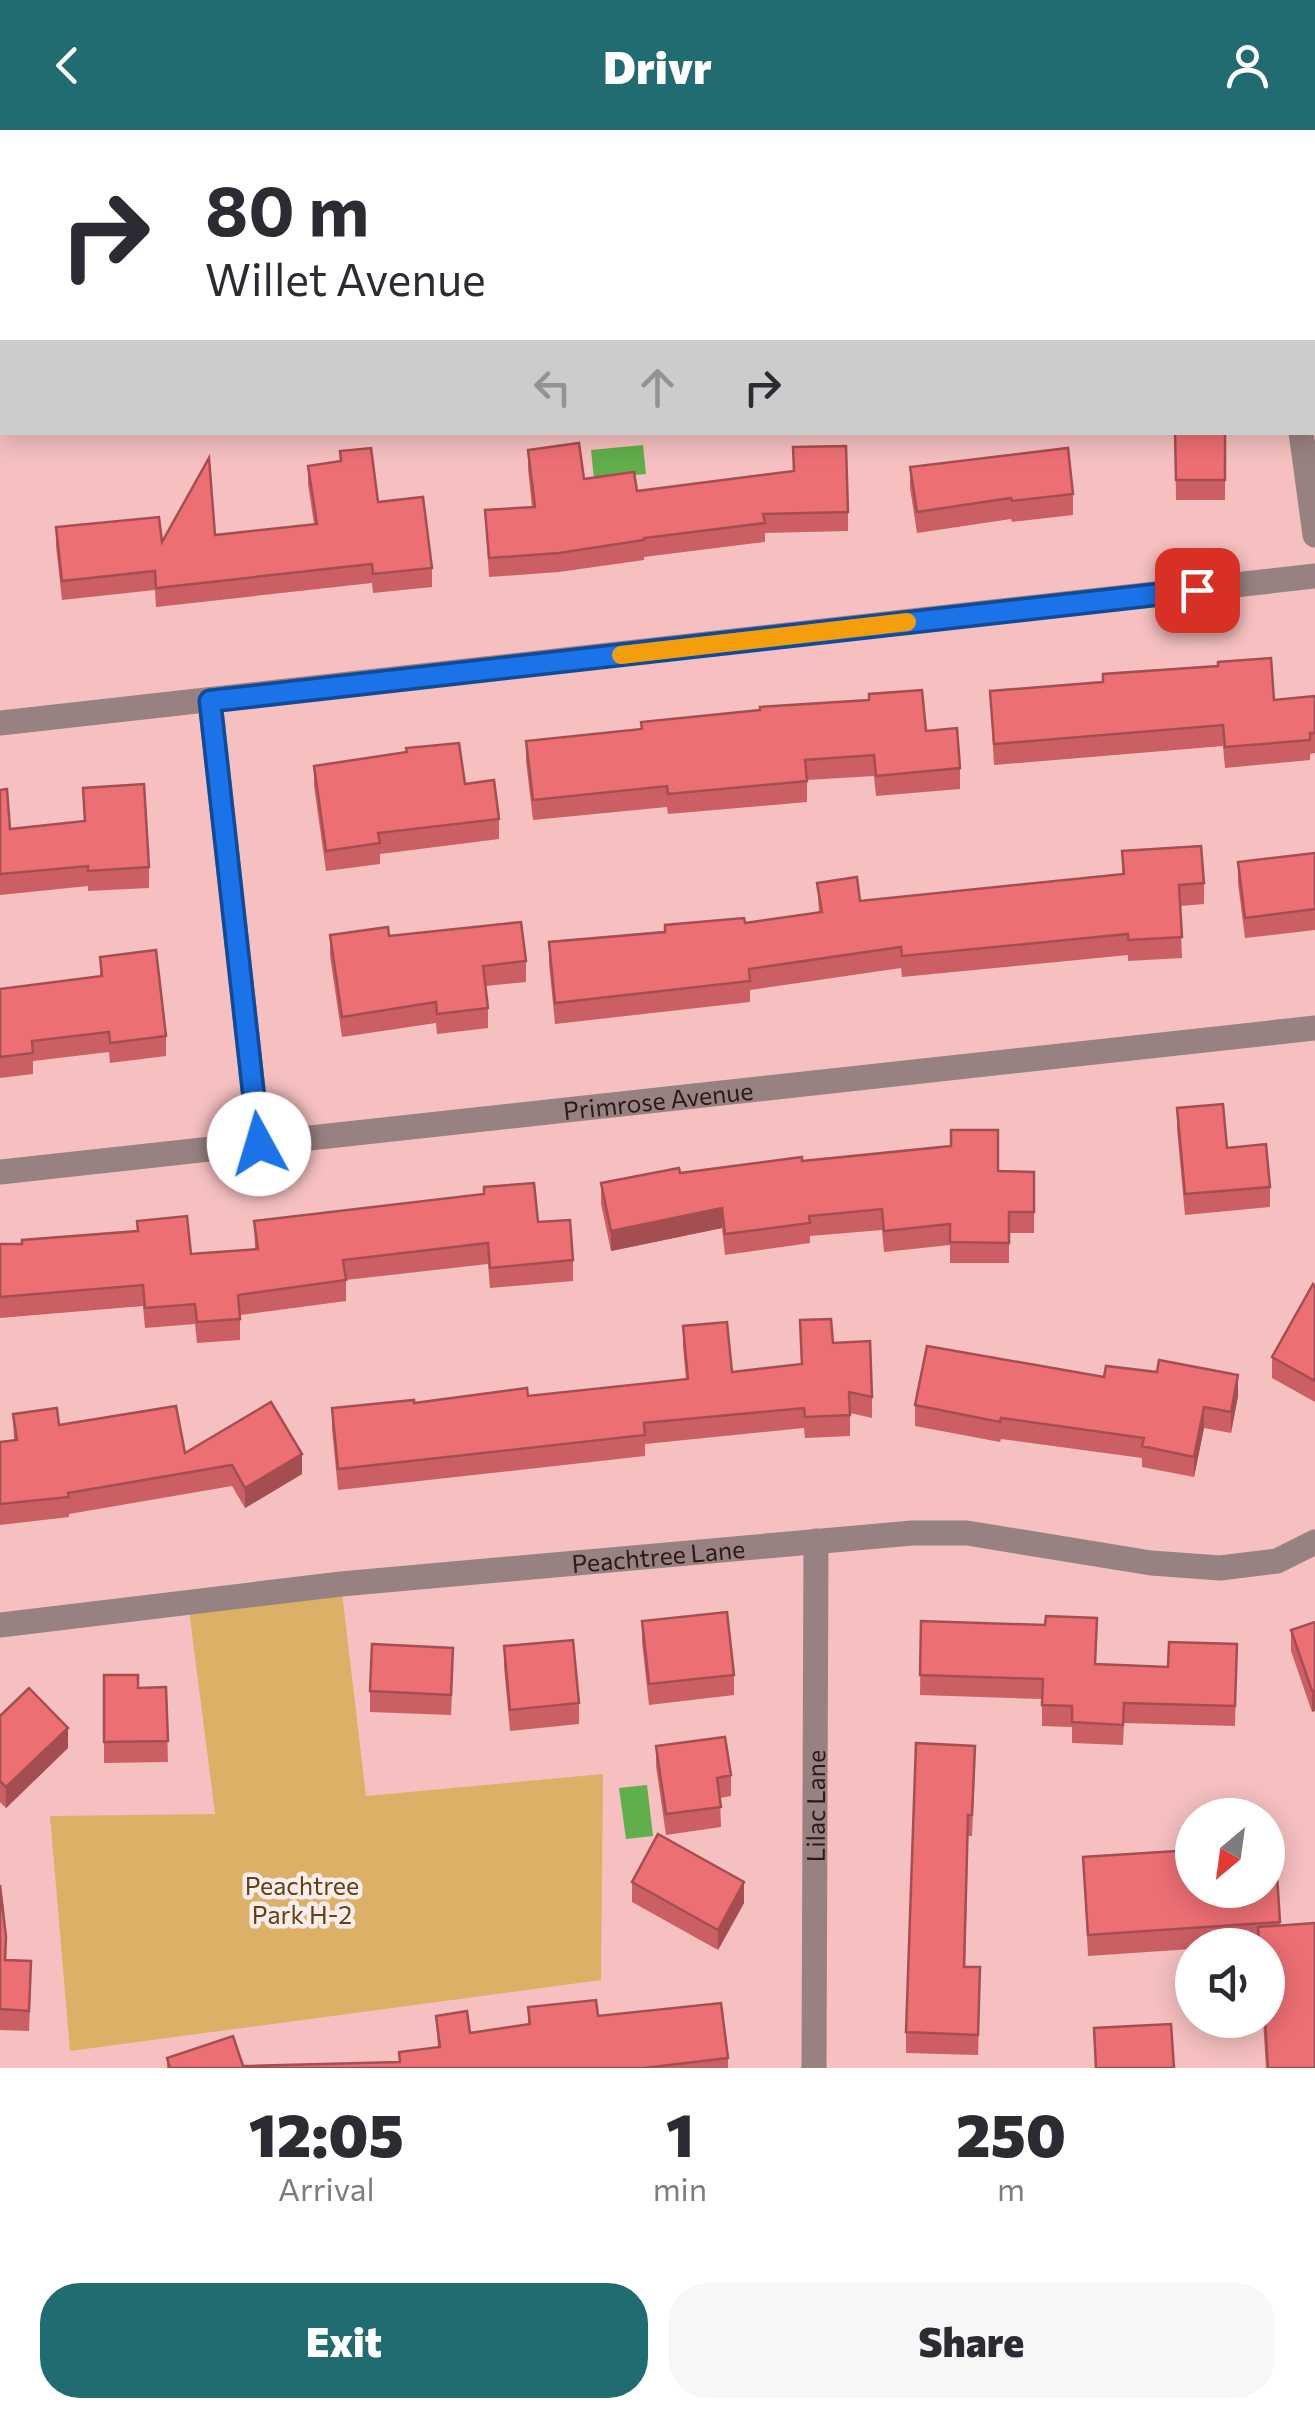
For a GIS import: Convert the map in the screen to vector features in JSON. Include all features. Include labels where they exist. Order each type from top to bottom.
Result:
[{"type":"street","points":[[1300,435],[1315,535]]},
{"type":"street","points":[[0,723],[1315,576]]},
{"type":"street","points":[[210,701],[259,1144]]},
{"type":"street","name":"Primrose Avenue","points":[[0,1172],[1315,1028]]},
{"type":"street","name":"Peachtree Lane","points":[[0,1624],[341,1584],[912,1533],[967,1533],[1151,1563],[1220,1568],[1277,1561],[1315,1542]]},
{"type":"street","name":"Lilac Lane","points":[[814,2068],[816,1541]]},
{"type":"green space","name":"Peachtree Park H-2","points":[[341,1584],[366,1796],[603,1774],[601,1980],[70,2051],[50,1816],[215,1814],[188,1602]]},
{"type":"shaded area","points":[[643,445],[646,474],[594,479],[591,450]]},
{"type":"shaded area","points":[[647,1785],[653,1836],[626,1839],[619,1788]]},
{"type":"building","points":[[1175,435],[1225,435],[1225,480],[1176,480]]},
{"type":"building","points":[[579,443],[584,479],[634,472],[637,491],[794,471],[793,447],[846,446],[848,512],[763,514],[765,523],[559,553],[489,558],[485,510],[535,507],[528,450]]},
{"type":"building","points":[[371,448],[378,502],[423,497],[432,568],[373,574],[372,564],[156,588],[155,571],[62,581],[56,527],[159,517],[162,542],[209,458],[215,535],[317,524],[308,466],[341,461],[340,451]]},
{"type":"building","points":[[1068,448],[1073,494],[1012,501],[1011,498],[917,512],[910,467]]},
{"type":"building","points":[[1271,658],[1274,700],[1315,696],[1315,733],[1310,733],[1310,740],[1225,747],[1223,725],[994,744],[990,691],[1103,682],[1103,674]]},
{"type":"building","points":[[922,690],[926,731],[957,728],[960,768],[876,776],[874,755],[805,760],[807,781],[668,794],[667,786],[533,800],[526,741],[642,729],[641,722],[760,707],[869,700],[869,694]]},
{"type":"building","points":[[459,743],[465,784],[494,780],[499,819],[378,833],[380,843],[326,851],[314,766],[407,752],[406,748]]},
{"type":"building","points":[[144,784],[149,867],[88,871],[88,866],[0,874],[0,790],[7,789],[10,829],[85,821],[83,788]]},
{"type":"building","points":[[1201,846],[1204,883],[1179,885],[1182,937],[1128,940],[1128,934],[902,956],[901,947],[749,969],[750,981],[555,1003],[549,942],[665,932],[665,925],[744,918],[745,923],[822,912],[817,883],[857,877],[860,901],[1124,874],[1122,851]]},
{"type":"building","points":[[1315,853],[1315,909],[1245,918],[1238,862]]},
{"type":"building","points":[[521,922],[526,961],[483,966],[488,1008],[437,1014],[436,1002],[342,1017],[330,935],[388,927],[389,936]]},
{"type":"building","points":[[156,950],[166,1036],[110,1043],[109,1032],[32,1041],[33,1053],[0,1057],[0,989],[102,976],[100,957]]},
{"type":"building","points":[[1223,1104],[1227,1148],[1266,1144],[1270,1187],[1185,1194],[1177,1108]]},
{"type":"building","points":[[951,1130],[998,1130],[998,1171],[1034,1172],[1034,1212],[1009,1212],[1009,1243],[950,1242],[950,1224],[884,1231],[882,1209],[809,1216],[810,1223],[725,1234],[722,1208],[611,1231],[601,1183],[679,1168],[680,1173],[802,1157],[802,1161],[951,1146]]},
{"type":"building","points":[[534,1183],[538,1222],[570,1220],[573,1260],[490,1268],[488,1243],[343,1260],[346,1280],[238,1295],[240,1319],[197,1322],[195,1304],[145,1308],[143,1285],[0,1297],[0,1244],[138,1231],[137,1221],[187,1216],[191,1254],[258,1249],[254,1221],[484,1194],[484,1187]]},
{"type":"building","points":[[1315,1286],[1315,1381],[1272,1357]]},
{"type":"building","points":[[831,1319],[833,1343],[870,1341],[872,1397],[849,1392],[850,1415],[805,1417],[804,1408],[644,1423],[645,1435],[338,1469],[332,1408],[414,1403],[527,1388],[528,1396],[688,1379],[683,1326],[727,1322],[732,1372],[802,1364],[800,1320]]},
{"type":"building","points":[[927,1346],[1104,1377],[1106,1366],[1157,1372],[1159,1360],[1238,1375],[1231,1412],[1204,1407],[1194,1457],[1142,1446],[1144,1438],[1001,1418],[1000,1422],[915,1405]]},
{"type":"building","points":[[271,1402],[302,1454],[245,1488],[232,1465],[68,1493],[69,1497],[0,1504],[0,1442],[17,1440],[13,1414],[57,1408],[59,1425],[176,1406],[185,1453]]},
{"type":"building","points":[[727,1612],[734,1675],[649,1684],[642,1621]]},
{"type":"building","points":[[1046,1616],[1097,1618],[1095,1664],[1168,1667],[1169,1642],[1237,1644],[1235,1706],[1124,1703],[1123,1725],[1072,1722],[1072,1706],[1042,1705],[1043,1679],[920,1675],[921,1621],[1045,1625]]},
{"type":"building","points":[[1315,1622],[1315,1690],[1312,1691],[1291,1630]]},
{"type":"building","points":[[573,1640],[579,1703],[510,1710],[504,1646]]},
{"type":"building","points":[[372,1644],[453,1648],[451,1695],[370,1691]]},
{"type":"building","points":[[104,1675],[138,1675],[138,1688],[166,1687],[168,1741],[104,1742]]},
{"type":"building","points":[[29,1688],[68,1728],[6,1787],[0,1781],[0,1716]]},
{"type":"building","points":[[725,1737],[731,1775],[717,1778],[721,1807],[666,1814],[656,1746]]},
{"type":"building","points":[[916,1743],[975,1746],[972,1815],[968,1815],[964,1967],[980,1967],[978,2035],[906,2032]]},
{"type":"building","points":[[658,1834],[744,1882],[718,1930],[632,1882]]},
{"type":"building","points":[[1175,1851],[1175,1908],[1279,1908],[1280,1922],[1088,1935],[1083,1857]]},
{"type":"building","points":[[0,1885],[5,1960],[31,1961],[29,2011],[0,2009]]},
{"type":"building","points":[[1315,1923],[1315,2068],[1268,2068],[1266,2038],[1285,2038],[1285,1928],[1258,1927]]},
{"type":"building","points":[[596,2000],[598,2016],[721,2003],[728,2058],[644,2068],[170,2068],[167,2058],[233,2036],[243,2066],[400,2062],[399,2052],[440,2047],[436,2016],[467,2011],[470,2033],[530,2024],[528,2007]]},
{"type":"building","points":[[1171,2024],[1174,2068],[1096,2068],[1094,2028]]},
{"type":"slow traffic","points":[[621,655],[907,622]]},
{"type":"route","points":[[259,1144],[210,701],[1197,590]]}]
